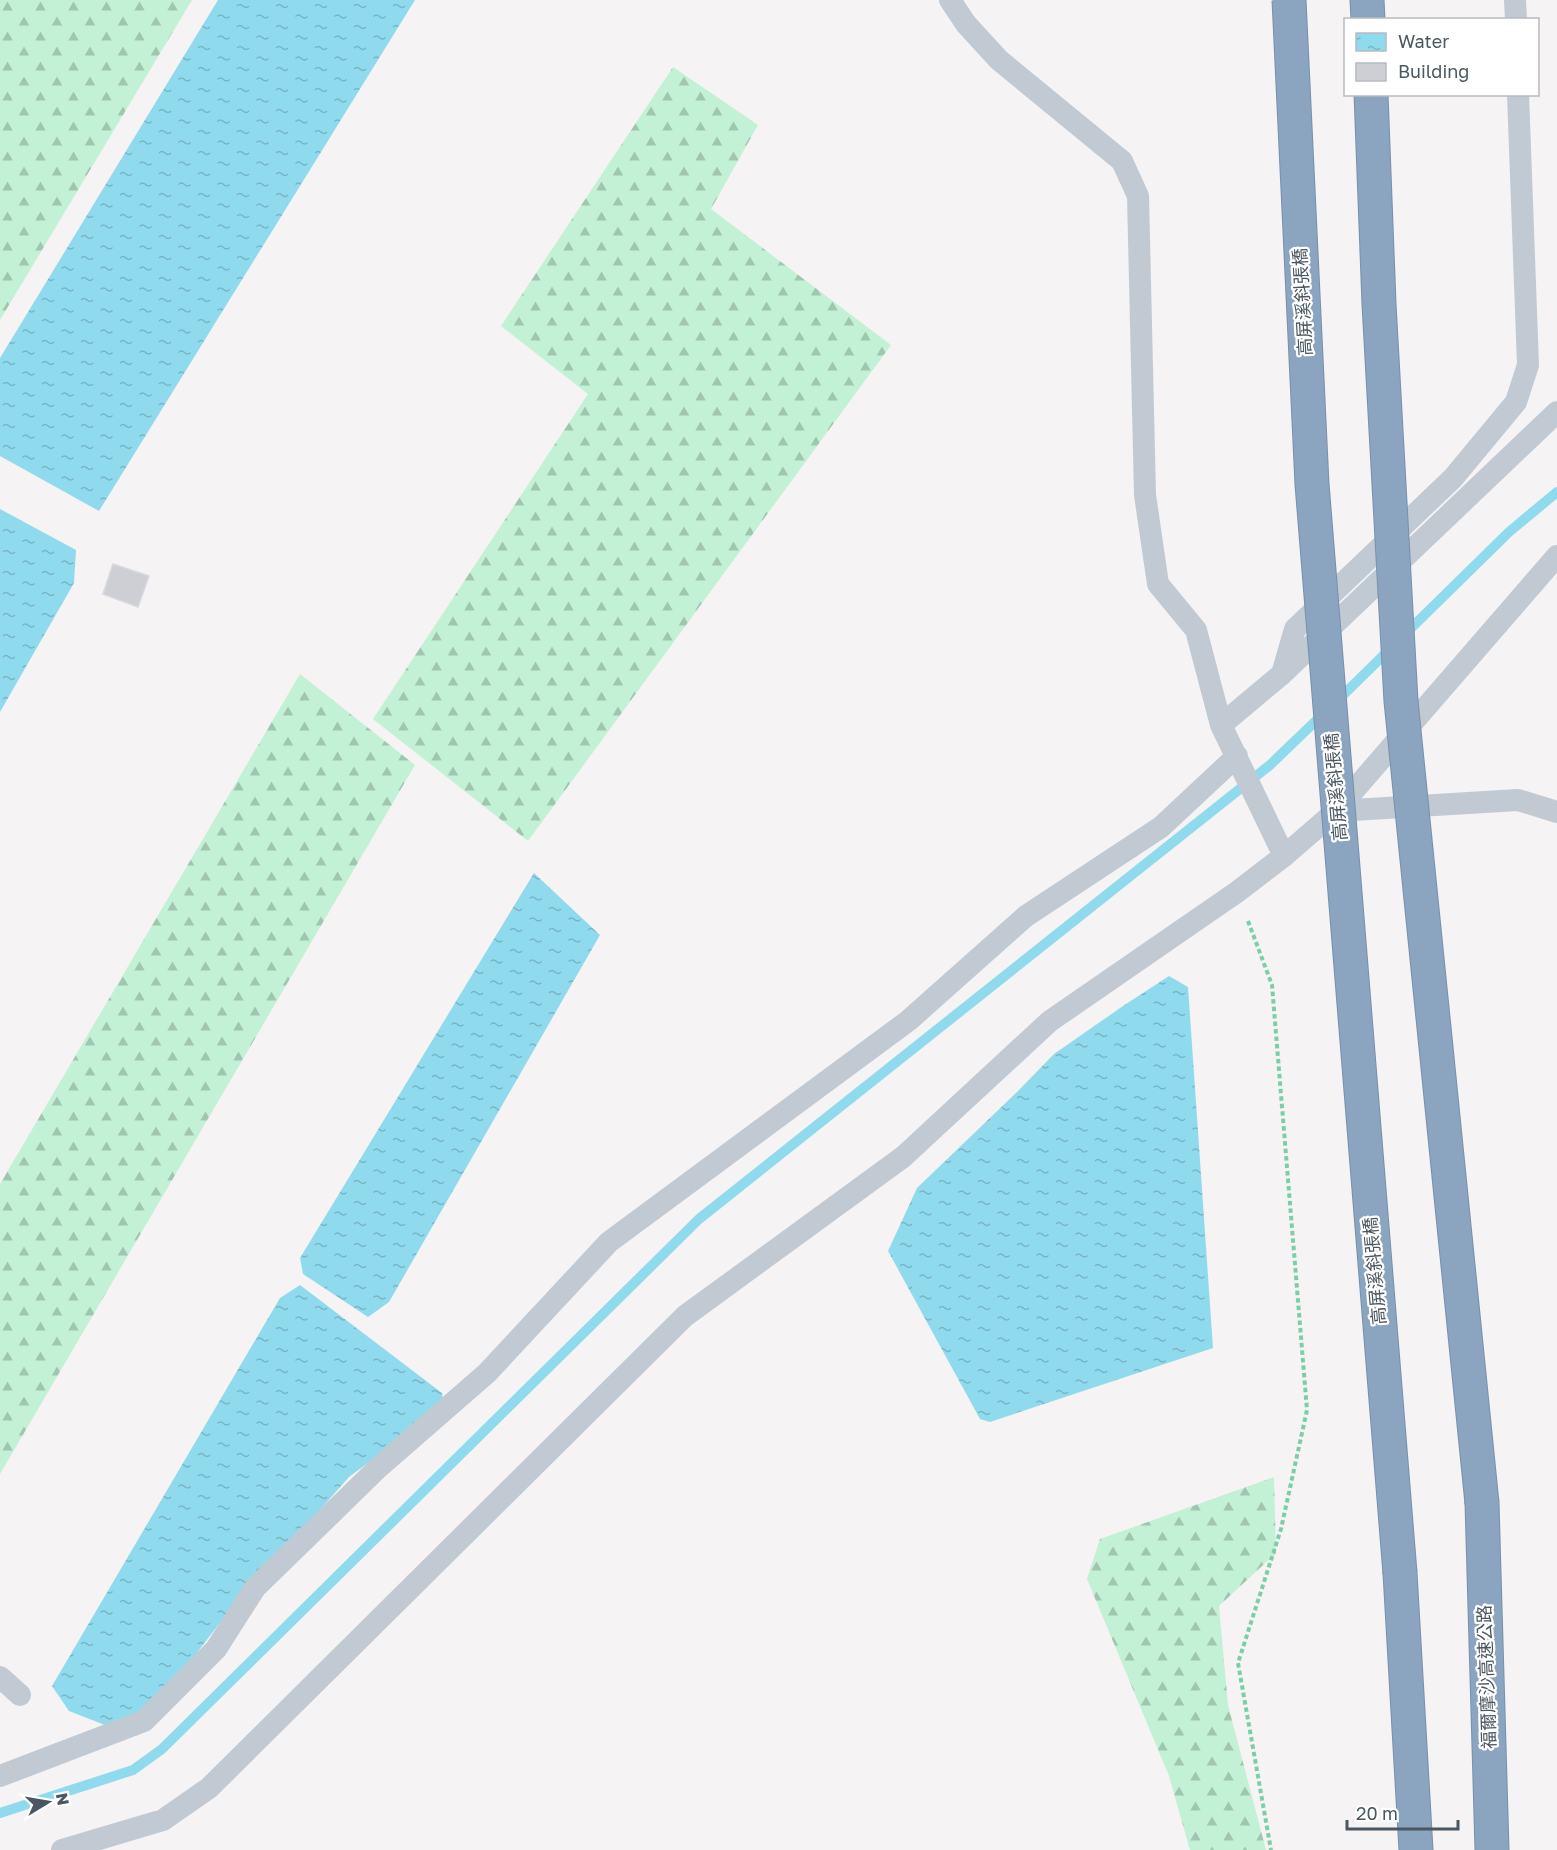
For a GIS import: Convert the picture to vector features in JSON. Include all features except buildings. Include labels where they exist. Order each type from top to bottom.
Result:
[{"type":"highway","name":"高屏溪斜張橋","points":[[1289,0],[1312,484],[1400,1573],[1416,1850]]},
{"type":"highway","points":[[1367,0],[1368,18]]},
{"type":"highway","name":"福爾摩沙高速公路","points":[[1371,96],[1379,304],[1401,700],[1482,1503],[1492,1850]]},
{"type":"lane","points":[[950,0],[966,24],[999,60],[1122,160],[1138,196],[1145,495],[1158,584],[1196,630],[1221,725],[1284,856]]},
{"type":"lane","points":[[1515,0],[1516,18]]},
{"type":"lane","points":[[1282,674],[1295,629],[1453,478],[1516,402],[1528,364],[1518,96]]},
{"type":"lane","points":[[1221,725],[1282,674],[1557,412]]},
{"type":"lane","points":[[62,1850],[163,1820],[208,1788],[685,1316],[903,1157],[1050,1021],[1237,892],[1284,856],[1336,811],[1557,556]]},
{"type":"lane","points":[[0,1776],[144,1721],[216,1649],[255,1588],[378,1468],[487,1373],[609,1242],[909,1021],[1026,916],[1161,827],[1239,760]]},
{"type":"lane","points":[[1336,811],[1518,800],[1557,812]]},
{"type":"lane","points":[[0,1677],[20,1695]]},
{"type":"path","points":[[1237,892],[1272,985],[1307,1410],[1281,1529],[1238,1663],[1271,1850]]},
{"type":"green space","points":[[0,0],[192,0],[0,320]]},
{"type":"green space","points":[[673,67],[758,125],[711,209],[891,345],[528,841],[373,719],[588,394],[501,326]]},
{"type":"green space","points":[[300,674],[415,765],[0,1474],[0,1184]]},
{"type":"green space","points":[[1274,1477],[1276,1553],[1219,1606],[1228,1705],[1266,1850],[1190,1850],[1169,1776],[1087,1579],[1100,1539]]},
{"type":"water","points":[[218,0],[415,0],[99,511],[0,456],[0,358]]},
{"type":"water","points":[[0,509],[76,550],[74,583],[0,712]]},
{"type":"water","points":[[534,873],[600,935],[389,1302],[368,1317],[303,1274],[300,1258]]},
{"type":"water","points":[[1169,976],[1188,987],[1213,1348],[990,1422],[980,1419],[888,1251],[917,1188],[1054,1054]]},
{"type":"water","points":[[300,1285],[442,1393],[444,1406],[349,1477],[219,1624],[133,1736],[69,1711],[52,1686],[280,1298]]},
{"type":"waterway","points":[[1403,636],[1509,532],[1557,492]]},
{"type":"waterway","points":[[1337,701],[1392,647]]},
{"type":"waterway","points":[[0,1813],[133,1770],[162,1749],[699,1219],[1270,765],[1323,714]]}]
